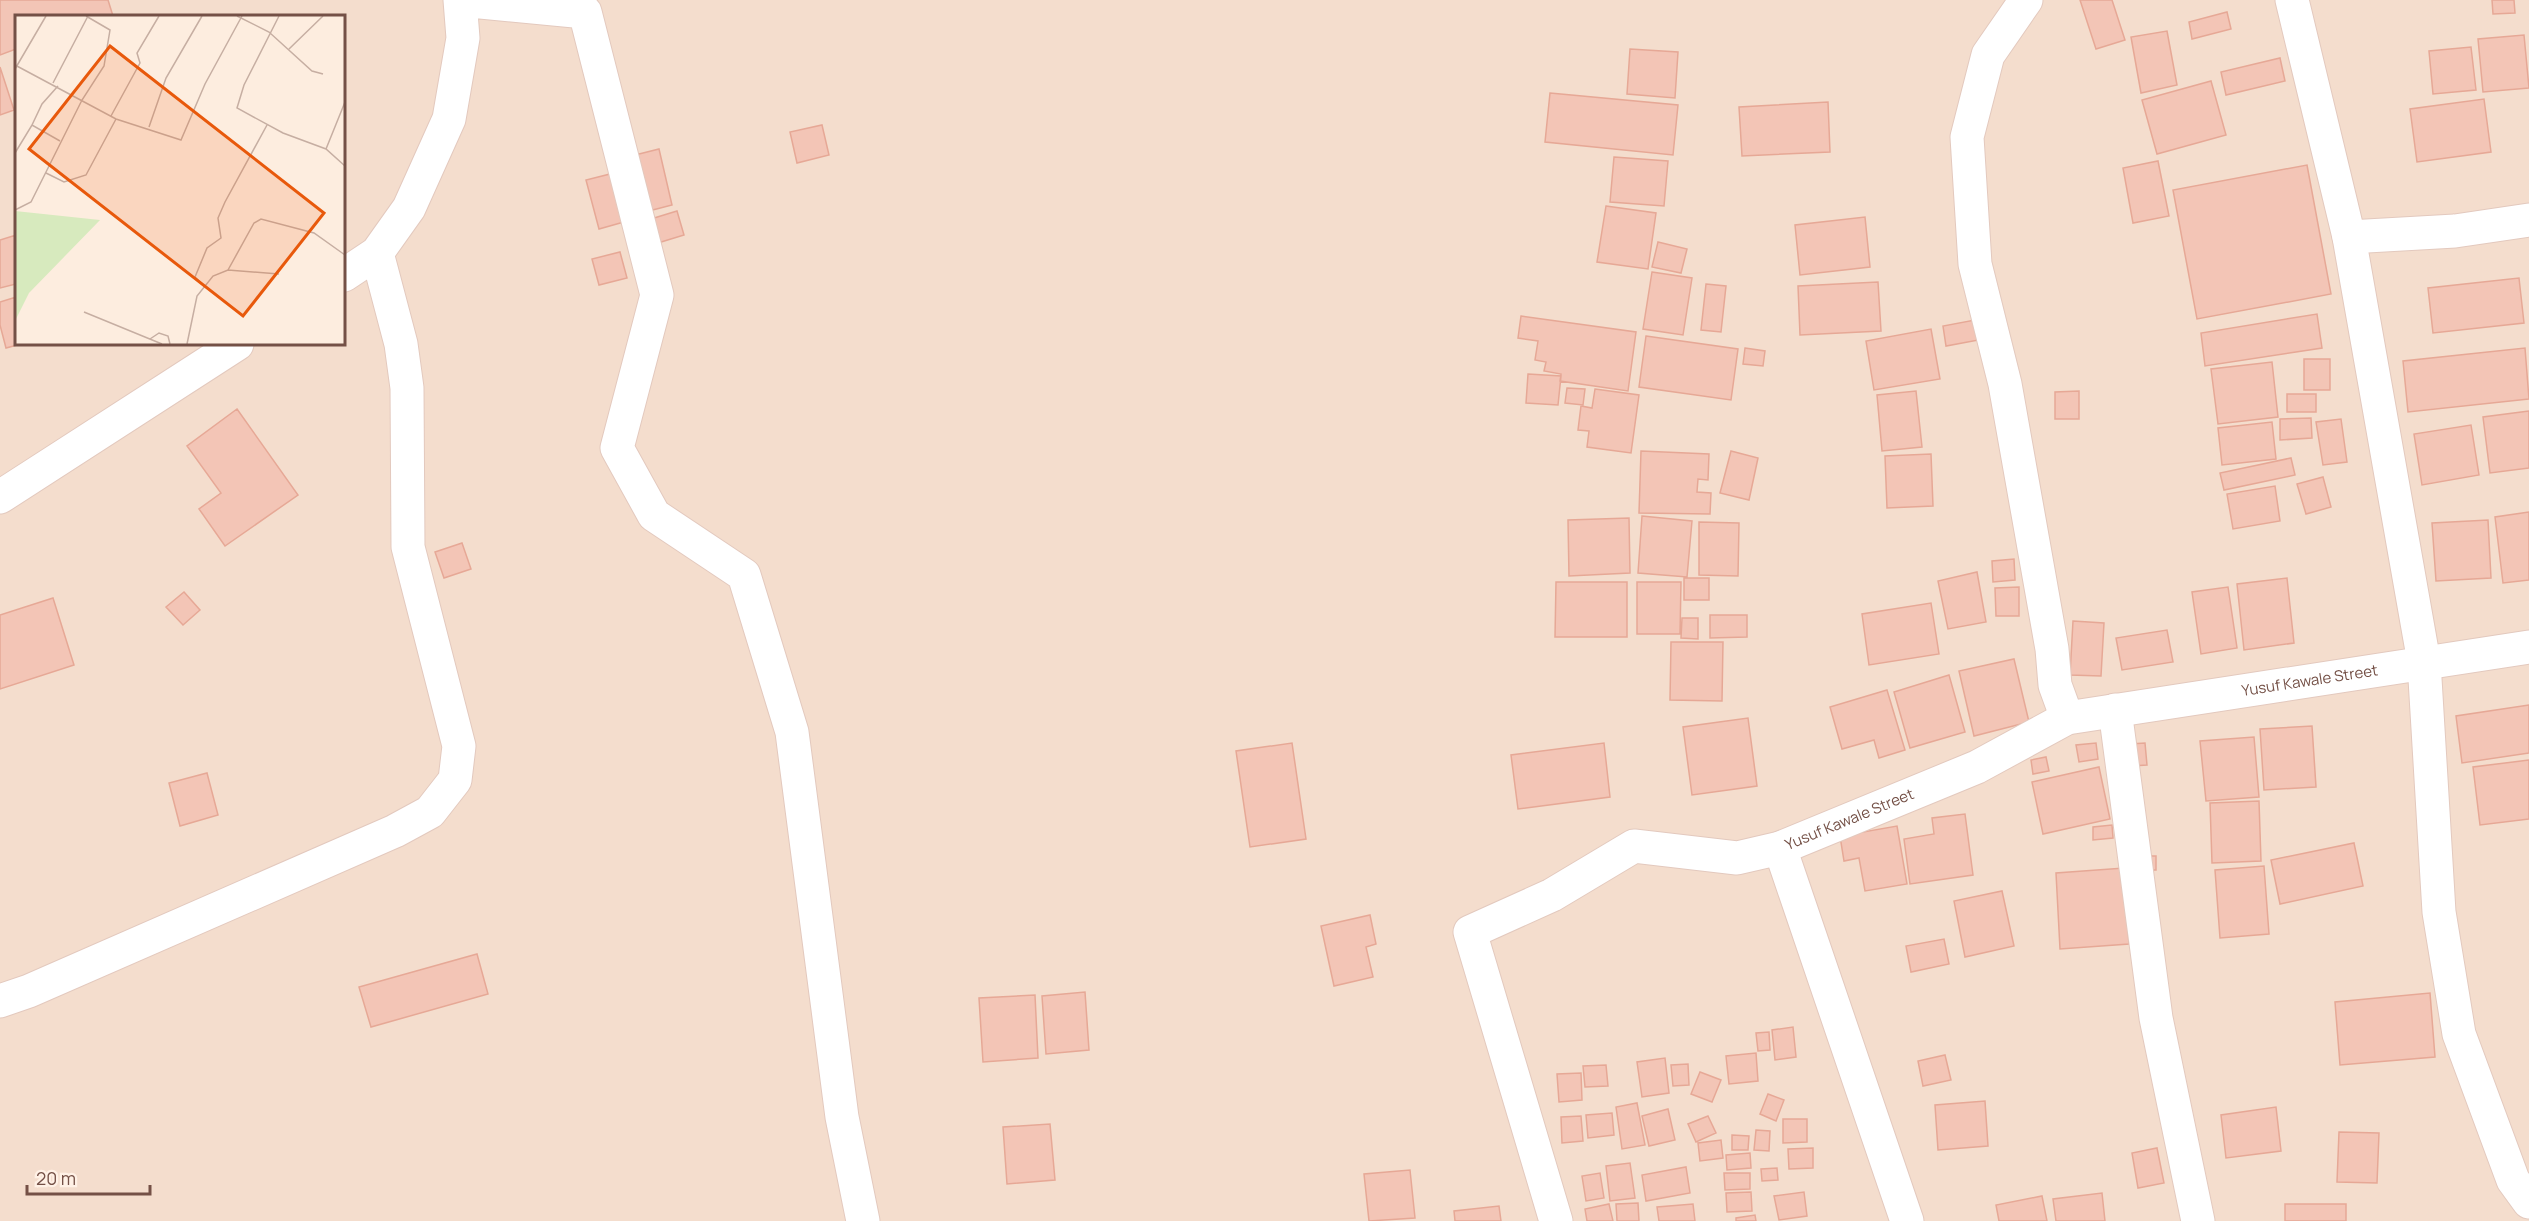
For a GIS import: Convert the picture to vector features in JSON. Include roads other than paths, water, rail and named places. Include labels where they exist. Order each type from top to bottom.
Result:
[{"type":"street","points":[[345,274],[377,253],[409,208],[449,119],[463,38],[460,0],[585,12],[657,295],[617,447],[654,515],[744,575],[792,732],[842,1117],[863,1221]]},
{"type":"street","points":[[2026,0],[1988,55],[1967,137],[1975,264],[2005,384],[2052,649],[2055,685],[2067,718]]},
{"type":"street","points":[[2292,0],[2349,237],[2424,662],[2439,912],[2459,1034],[2513,1180],[2529,1202]]},
{"type":"street","points":[[2349,237],[2455,231],[2529,220]]},
{"type":"street","points":[[0,1001],[29,991],[394,831],[429,812],[455,780],[459,746],[408,547],[407,388],[401,344],[377,253]]},
{"type":"street","points":[[0,497],[235,345]]},
{"type":"street","name":"Yusuf Kawale Street","points":[[1556,1221],[1470,932],[1552,895],[1634,846],[1737,858],[1780,848],[1977,766],[2067,718],[2529,647]]},
{"type":"street","points":[[2115,710],[2156,1018],[2198,1221]]},
{"type":"street","points":[[1780,848],[1907,1221]]}]
